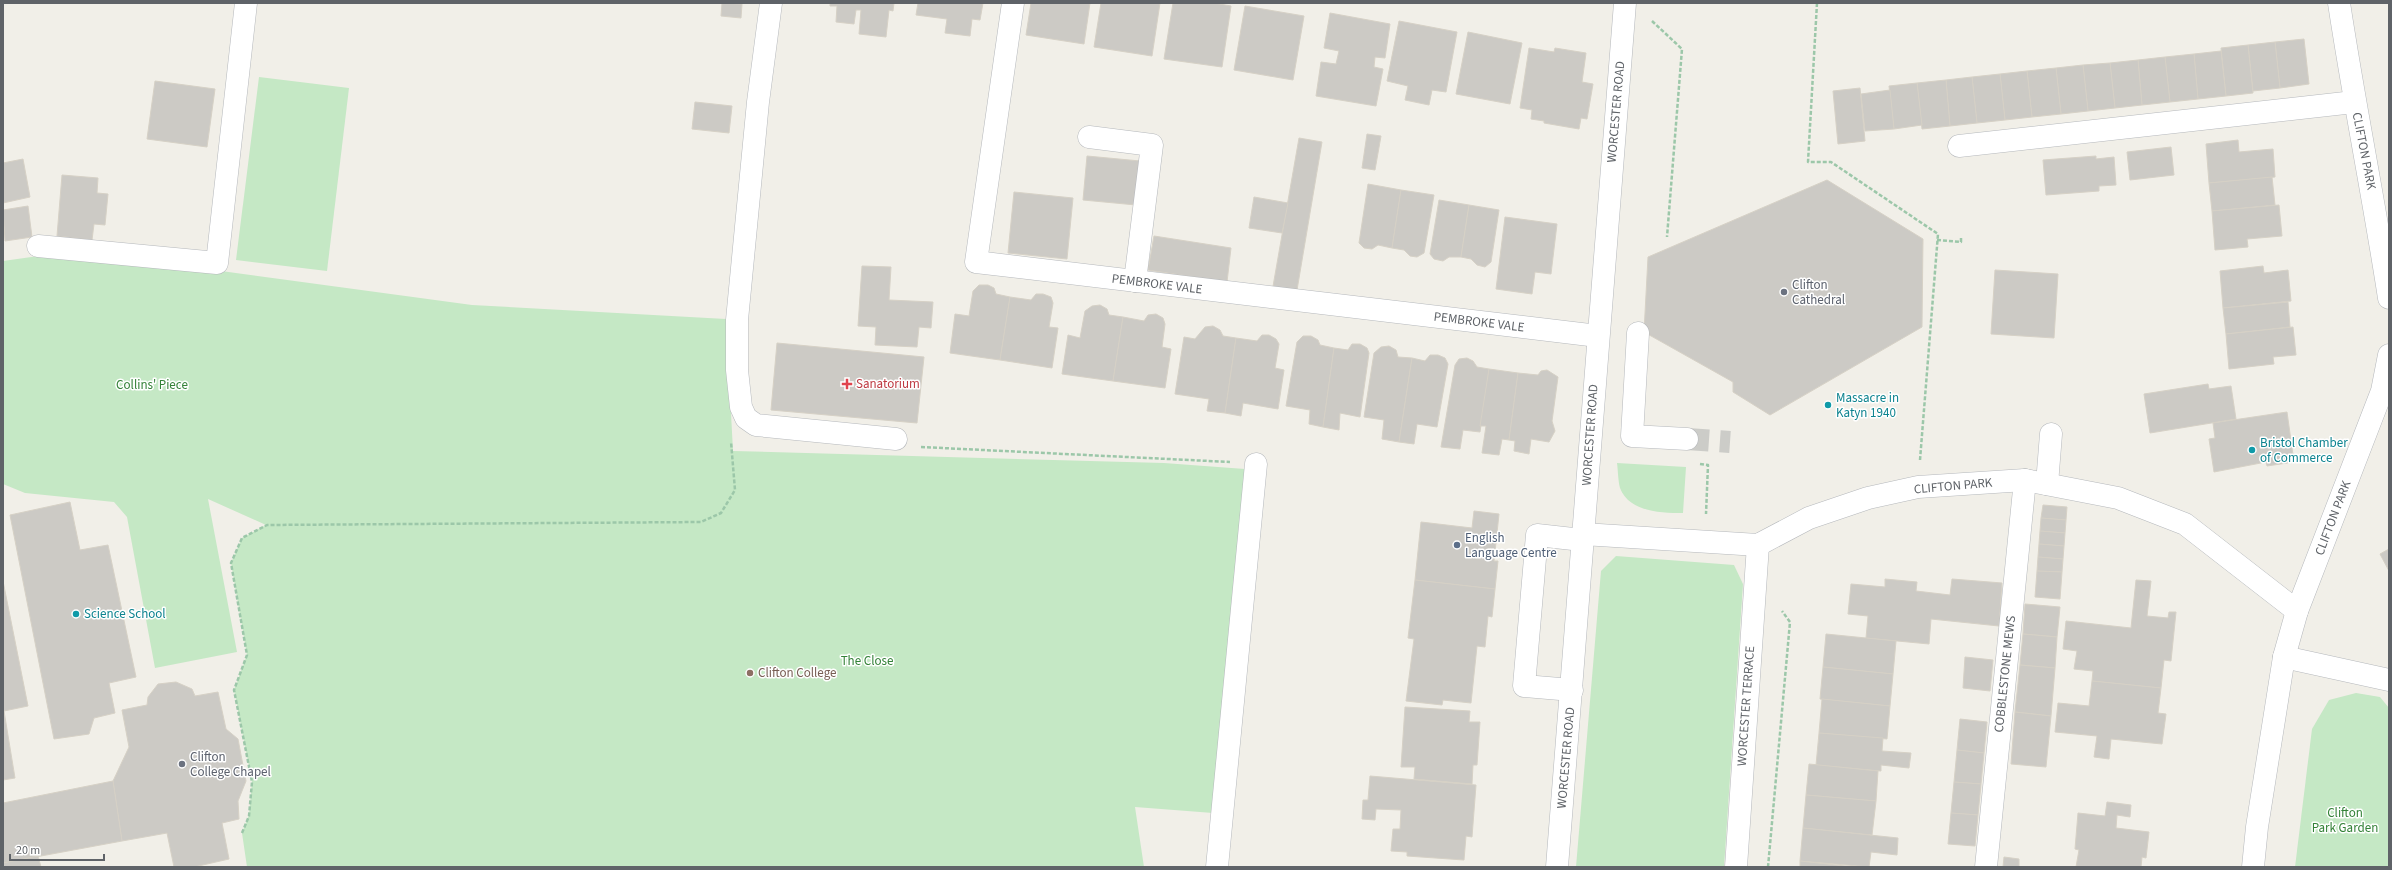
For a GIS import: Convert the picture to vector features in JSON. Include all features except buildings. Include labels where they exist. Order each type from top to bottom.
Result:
[{"type":"street","points":[[38,246],[217,263],[246,3]]},
{"type":"street","points":[[771,3],[758,102],[737,320],[737,370],[741,407],[746,418],[756,426],[896,439]]},
{"type":"street","name":"PEMBROKE VALE","points":[[1013,3],[976,262],[1598,336]]},
{"type":"street","name":"WORCESTER ROAD","points":[[1557,867],[1625,3]]},
{"type":"street","name":"CLIFTON PARK","points":[[2339,3],[2354,102],[2377,217],[2389,298]]},
{"type":"street","points":[[1959,146],[2354,102]]},
{"type":"street","points":[[1089,137],[1152,144],[1135,281]]},
{"type":"street","points":[[1638,334],[1632,436],[1687,439]]},
{"type":"street","name":"CLIFTON PARK","points":[[2253,867],[2257,827],[2284,657],[2297,611],[2385,392],[2389,355]]},
{"type":"street","points":[[2047,484],[2051,434]]},
{"type":"street","points":[[1217,867],[1256,464]]},
{"type":"street","name":"CLIFTON PARK","points":[[1758,545],[1808,518],[1868,498],[1918,487],[2025,480],[2118,498],[2185,524],[2297,611]]},
{"type":"street","name":"COBBLESTONE MEWS","points":[[1986,867],[2025,480]]},
{"type":"street","points":[[1572,690],[1524,686],[1537,536],[1758,545]]},
{"type":"street","name":"WORCESTER TERRACE","points":[[1736,867],[1758,545]]},
{"type":"street","points":[[2284,657],[2389,680]]},
{"type":"path","points":[[1817,3],[1808,162],[1831,162],[1938,234],[1918,487]]},
{"type":"path","points":[[1660,29],[1682,49],[1666,237]]},
{"type":"path","points":[[1937,240],[1961,242],[1961,238]]},
{"type":"path","points":[[242,833],[249,816],[252,782],[234,690],[247,655],[231,563],[242,538],[267,525],[701,522],[721,513],[735,490],[730,437]]},
{"type":"path","points":[[896,439],[917,447],[1256,464]]},
{"type":"path","points":[[1696,464],[1708,465],[1706,506]]},
{"type":"path","points":[[1768,867],[1790,622]]},
{"type":"green space","points":[[259,77],[349,88],[327,271],[236,260]]},
{"type":"green space","name":"The Close","points":[[74,251],[472,305],[726,319],[733,451],[1164,463],[1245,469],[1213,813],[1135,807],[1144,867],[247,867],[242,833],[249,815],[252,782],[234,690],[247,655],[231,563],[242,538],[266,525],[208,499],[237,652],[155,668],[127,517],[114,502],[25,493],[3,484],[3,261]]},
{"type":"green space","points":[[1617,463],[1686,467],[1683,513],[1647,510],[1631,502],[1624,496],[1620,488]]},
{"type":"green space","points":[[1616,556],[1734,565],[1743,584],[1724,867],[1576,867],[1601,571]]},
{"type":"green space","name":"Clifton Park Garden","points":[[2356,693],[2380,697],[2389,708],[2389,867],[2295,867],[2312,729],[2329,700]]},
{"type":"tunnel","points":[[1687,439],[1730,442]]},
{"type":"place","name":"Clifton Cathedral","points":[[1784,292]]},
{"type":"place","name":"Sanatorium","points":[[847,384]]},
{"type":"place","name":"Massacre in Katyn 1940","points":[[1828,405]]},
{"type":"place","name":"Bristol Chamber of Commerce","points":[[2252,450]]},
{"type":"place","name":"English Language Centre","points":[[1457,545]]},
{"type":"place","name":"Science School","points":[[76,614]]},
{"type":"place","name":"Clifton College","points":[[750,673]]},
{"type":"place","name":"Clifton College Chapel","points":[[182,764]]},
{"type":"park label","name":"Collins' Piece","points":[[152,385]]}]
